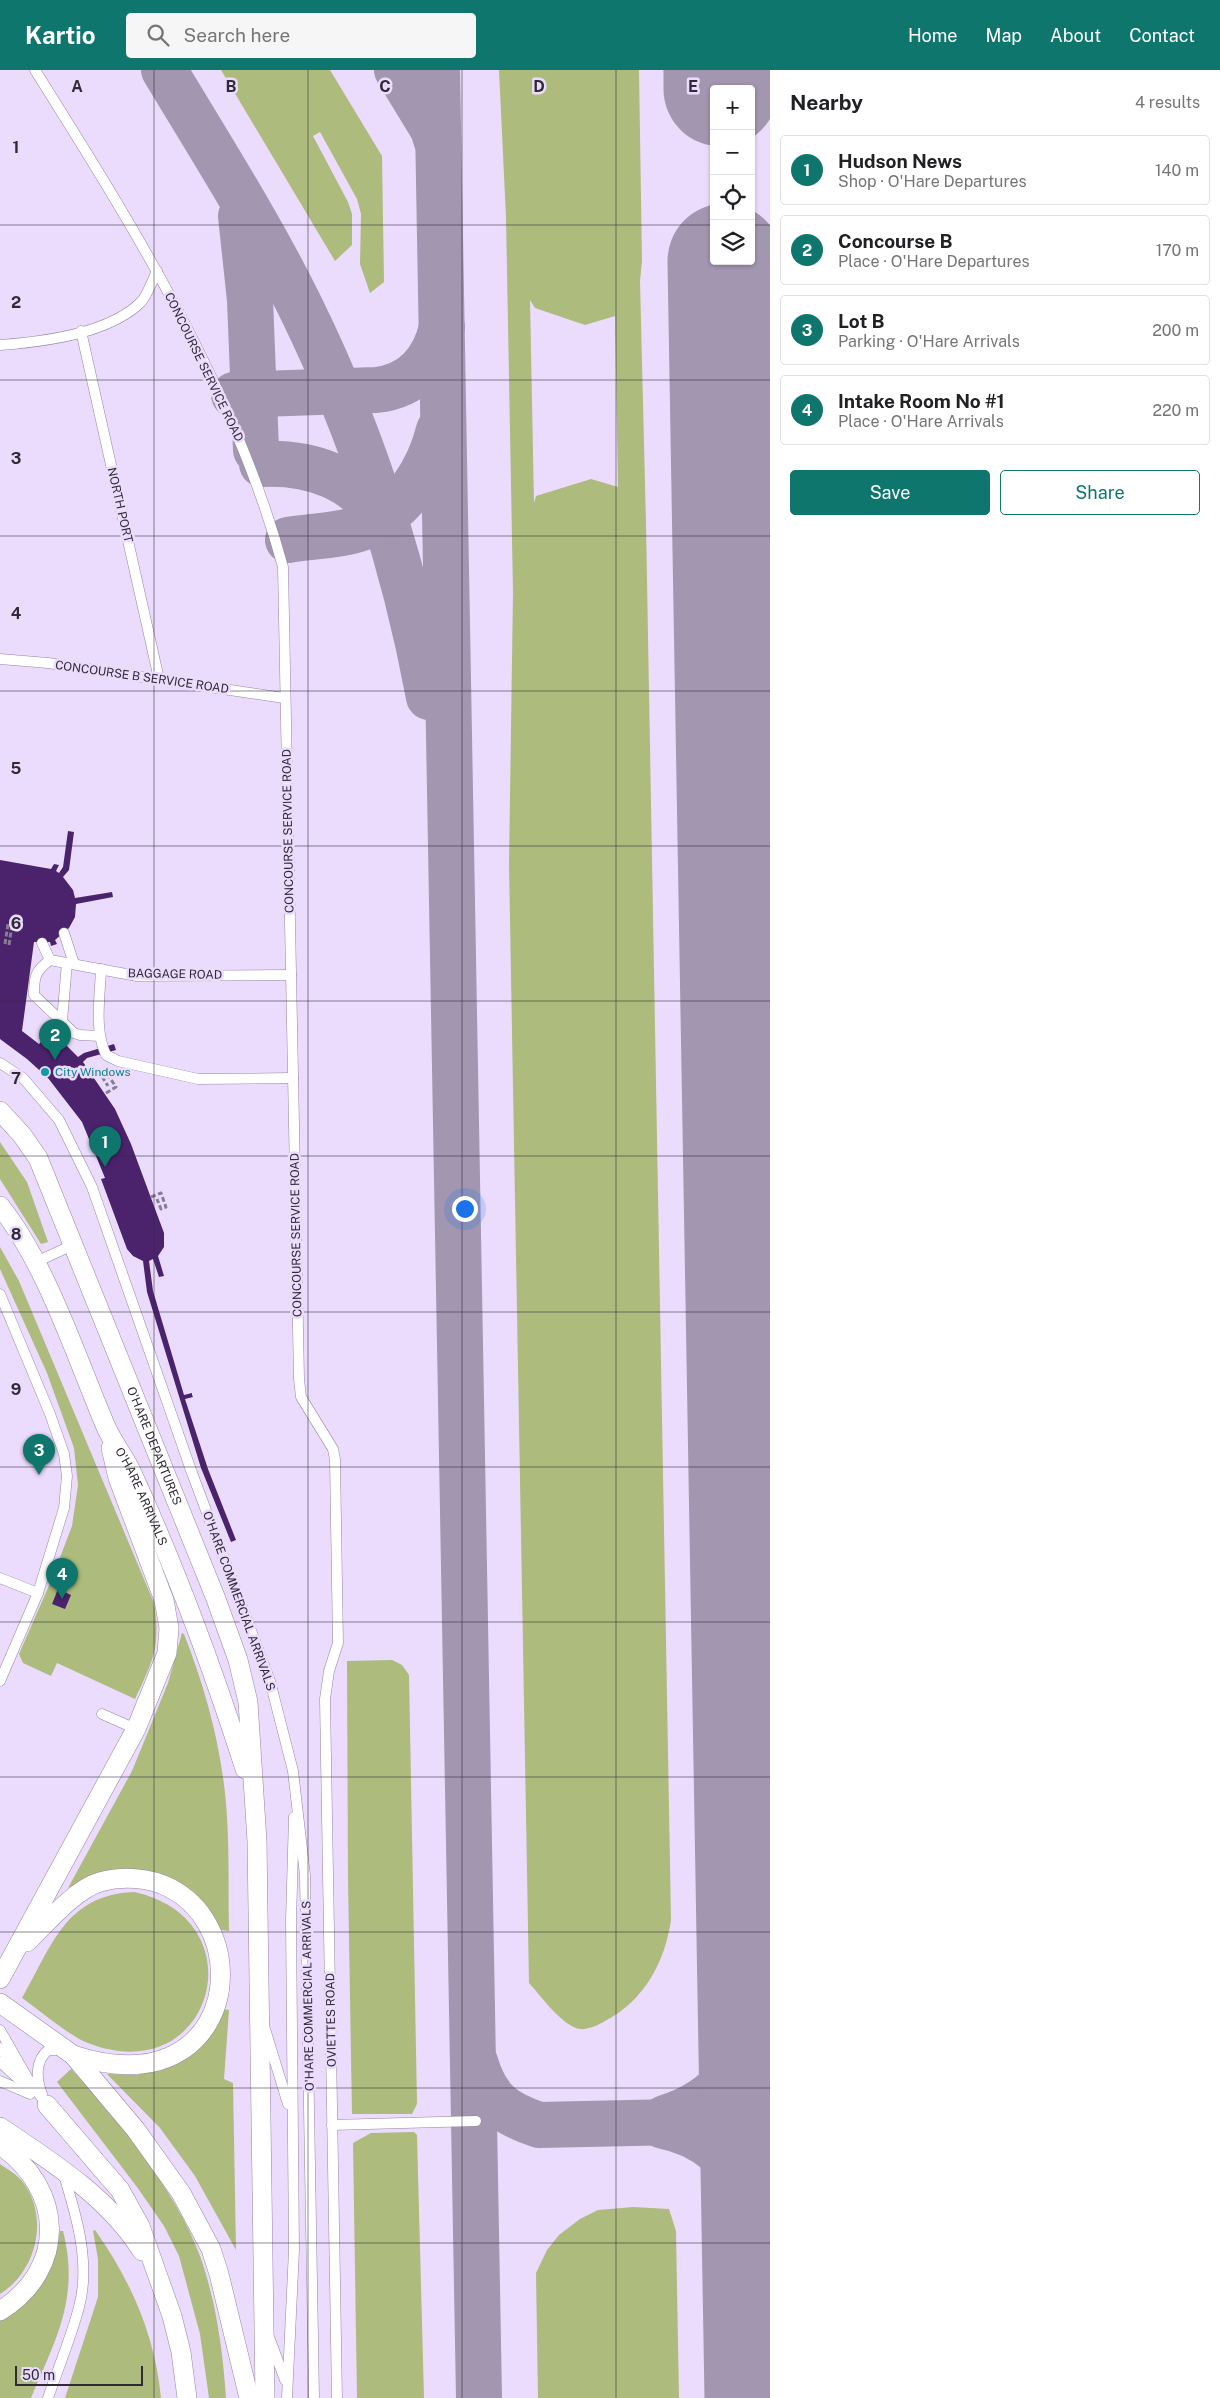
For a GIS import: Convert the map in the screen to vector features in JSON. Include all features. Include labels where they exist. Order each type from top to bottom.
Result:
[{"type":"street","name":"O'HARE DEPARTURES","points":[[0,1111],[22,1135],[38,1158],[74,1244],[238,1660],[248,1702],[254,1799]]},
{"type":"street","name":"O'HARE ARRIVALS","points":[[0,1206],[11,1220],[36,1262],[107,1430],[131,1472],[201,1639],[224,1703],[254,1799]]},
{"type":"street","points":[[2,1976],[136,1729],[167,1653],[169,1628],[164,1600],[118,1478],[107,1430]]},
{"type":"street","points":[[254,1799],[265,2398]]},
{"type":"street","points":[[15,1953],[80,1893],[99,1882],[123,1878],[152,1881],[180,1893],[196,1906],[210,1925],[219,1950],[221,1983],[212,2014],[202,2030],[189,2044],[171,2056],[154,2062],[136,2065],[97,2062],[71,2054]]},
{"type":"street","points":[[0,2003],[71,2054],[136,2130],[181,2193],[211,2250],[219,2274],[249,2398]]},
{"type":"street","points":[[47,2105],[120,2190],[131,2207],[153,2260],[172,2316],[181,2352],[187,2398]]},
{"type":"street","points":[[0,2127],[62,2169],[108,2208],[126,2229],[153,2270],[172,2316]]},
{"type":"street","points":[[0,2145],[15,2155],[35,2178],[43,2196],[48,2218],[49,2241],[44,2261],[32,2283],[22,2295],[0,2311]]},
{"type":"lane","name":"CONCOURSE SERVICE ROAD","points":[[35,70],[88,154],[157,271],[217,388],[247,455],[284,566],[284,698],[299,1378],[301,1397],[333,1449],[335,1460],[338,1643]]},
{"type":"lane","points":[[0,345],[23,343],[82,331],[120,319],[142,300],[157,271]]},
{"type":"lane","name":"NORTH PORT","points":[[82,331],[159,679]]},
{"type":"lane","name":"CONCOURSE B SERVICE ROAD","points":[[0,659],[48,663],[284,698]]},
{"type":"lane","points":[[62,1021],[71,964],[64,933]]},
{"type":"lane","points":[[42,943],[50,960],[38,969],[34,982],[34,995],[80,1035],[100,1036]]},
{"type":"lane","name":"BAGGAGE ROAD","points":[[50,960],[136,976],[291,975]]},
{"type":"lane","points":[[101,969],[100,1036],[106,1055],[118,1061],[198,1079],[293,1078]]},
{"type":"lane","name":"O'HARE COMMERCIAL ARRIVALS","points":[[0,1063],[23,1078],[59,1120],[92,1187],[192,1473],[270,1681],[294,1784],[306,1875],[314,2398]]},
{"type":"lane","points":[[36,1262],[74,1244]]},
{"type":"lane","points":[[0,1294],[36,1376],[66,1466],[64,1508],[38,1593],[0,1681]]},
{"type":"lane","points":[[0,1578],[38,1593]]},
{"type":"lane","name":"OVIETTES ROAD","points":[[337,2398],[325,1699],[329,1671],[338,1643]]},
{"type":"lane","points":[[102,1714],[136,1729]]},
{"type":"lane","points":[[287,2398],[294,2250],[291,1920],[294,1884],[294,1784]]},
{"type":"lane","points":[[259,2012],[292,2117]]},
{"type":"lane","points":[[0,2030],[28,2079],[47,2105]]},
{"type":"lane","points":[[0,2048],[47,2105]]},
{"type":"lane","points":[[47,2105],[38,2080],[39,2061],[48,2050],[62,2049],[71,2054]]},
{"type":"lane","points":[[0,2062],[47,2105]]},
{"type":"lane","points":[[0,2072],[47,2105]]},
{"type":"lane","points":[[0,2081],[25,2092],[47,2105]]},
{"type":"lane","points":[[332,2125],[476,2121]]},
{"type":"lane","points":[[48,2398],[80,2306],[83,2272],[80,2233],[62,2169]]},
{"type":"lane","points":[[264,2322],[287,2385]]},
{"type":"path","points":[[7,944],[10,924]]},
{"type":"path","points":[[106,1093],[116,1087],[106,1072],[101,1075],[108,1086]]},
{"type":"path","points":[[151,1196],[161,1193],[166,1207],[161,1209],[157,1198]]},
{"type":"green space","points":[[221,70],[330,70],[382,156],[384,282],[370,293],[360,264],[361,214],[357,199],[320,132],[313,136],[348,202],[352,214],[352,245],[335,261]]},
{"type":"green space","points":[[499,70],[639,70],[642,261],[640,281],[671,1920],[664,1951],[650,1979],[641,1991],[619,2013],[600,2024],[583,2029],[573,2027],[559,2017],[529,1983],[509,864],[513,592],[506,217]],"holes":[[[530,300],[535,308],[585,325],[615,316],[618,487],[591,479],[536,496],[534,503]]]},
{"type":"green space","points":[[0,1142],[27,1182],[48,1242],[41,1244],[0,1179]]},
{"type":"green space","points":[[0,1247],[19,1281],[154,1603],[157,1631],[154,1653],[147,1674],[135,1699],[57,1663],[51,1676],[23,1663],[19,1654],[51,1581],[72,1526],[78,1485],[74,1448],[47,1373],[0,1269]]},
{"type":"green space","points":[[182,1633],[184,1634],[204,1692],[219,1752],[228,1828],[229,1931],[221,1930],[201,1901],[95,1876],[68,1888],[132,1771],[168,1683]]},
{"type":"green space","points":[[392,1660],[402,1665],[409,1675],[417,2104],[412,2114],[352,2114],[347,1661]]},
{"type":"green space","points":[[134,1892],[173,1908],[198,1934],[208,1965],[205,1996],[191,2024],[166,2044],[131,2052],[81,2040],[22,1998],[52,1942],[76,1913],[92,1903],[111,1895]]},
{"type":"green space","points":[[223,2009],[229,2010],[224,2079],[233,2083],[236,2250],[195,2176],[160,2128],[107,2074],[137,2075],[174,2064]]},
{"type":"green space","points":[[71,2069],[107,2110],[144,2157],[177,2207],[190,2232],[206,2273],[214,2308],[221,2344],[226,2398],[209,2398],[200,2334],[179,2256],[164,2226],[137,2187],[57,2082]]},
{"type":"green space","points":[[414,2132],[417,2135],[424,2398],[357,2398],[353,2143],[371,2133]]},
{"type":"green space","points":[[0,2164],[20,2178],[31,2195],[36,2210],[37,2226],[31,2257],[23,2272],[13,2284],[0,2294]]},
{"type":"green space","points":[[633,2207],[669,2209],[676,2231],[679,2398],[538,2398],[536,2273],[547,2250],[559,2235],[580,2219],[598,2210]]},
{"type":"green space","points":[[95,2230],[120,2269],[139,2310],[153,2352],[161,2398],[65,2398],[98,2297],[98,2259],[93,2231]]},
{"type":"green space","points":[[60,2231],[63,2231],[68,2255],[69,2277],[63,2317],[57,2336],[31,2398],[0,2398],[0,2319],[25,2302],[42,2283],[53,2260]]},
{"type":"building","points":[[68,831],[74,832],[69,870],[63,877],[73,890],[75,898],[112,892],[113,897],[76,904],[75,917],[69,928],[55,940],[57,944],[51,946],[50,942],[34,942],[22,1031],[39,1044],[51,1030],[78,1057],[84,1053],[114,1044],[116,1050],[87,1058],[83,1062],[115,1109],[131,1144],[164,1233],[164,1247],[158,1256],[164,1276],[159,1277],[153,1259],[149,1261],[153,1291],[184,1395],[192,1393],[193,1397],[185,1399],[208,1469],[236,1540],[231,1542],[201,1468],[147,1292],[143,1261],[133,1256],[127,1249],[101,1179],[105,1178],[82,1122],[48,1078],[27,1059],[0,1039],[0,860],[51,869],[54,864],[59,865],[56,871],[59,873],[63,867]]},
{"type":"building","points":[[58,1589],[71,1595],[65,1609],[52,1604]]},
{"type":"taxiway","points":[[164,70],[235,187],[285,276],[342,400],[378,497],[393,547],[407,596],[429,697]]},
{"type":"taxiway","points":[[397,70],[433,129],[436,139]]},
{"type":"taxiway","points":[[437,70],[479,2398]]},
{"type":"taxiway","points":[[241,216],[250,300],[256,450]]},
{"type":"taxiway","points":[[234,395],[389,388],[411,378],[420,370],[434,351],[442,327]]},
{"type":"taxiway","points":[[288,540],[355,530],[378,520],[403,500],[413,488],[429,460],[439,430]]},
{"type":"taxiway","points":[[262,464],[298,466],[331,475],[346,483],[360,494],[373,507],[383,522]]},
{"type":"taxiway","points":[[665,2118],[702,2101],[728,2077],[738,2062],[745,2045],[756,2006]]},
{"type":"taxiway","points":[[475,2062],[485,2086],[498,2103],[515,2115],[539,2125],[770,2120]]},
{"type":"taxiway","points":[[663,2126],[691,2135],[717,2151],[728,2161],[745,2185],[759,2229]]},
{"type":"runway","points":[[721,70],[721,85]]},
{"type":"runway","points":[[725,265],[762,2398]]},
{"type":"place","name":"Concourse B","points":[[55,1060]]},
{"type":"place","name":"City Windows","points":[[45,1072]]},
{"type":"place","name":"Hudson News","points":[[105,1167]]},
{"type":"place","name":"Lot B","points":[[39,1475]]},
{"type":"place","name":"Intake Room No #1","points":[[62,1599]]}]
